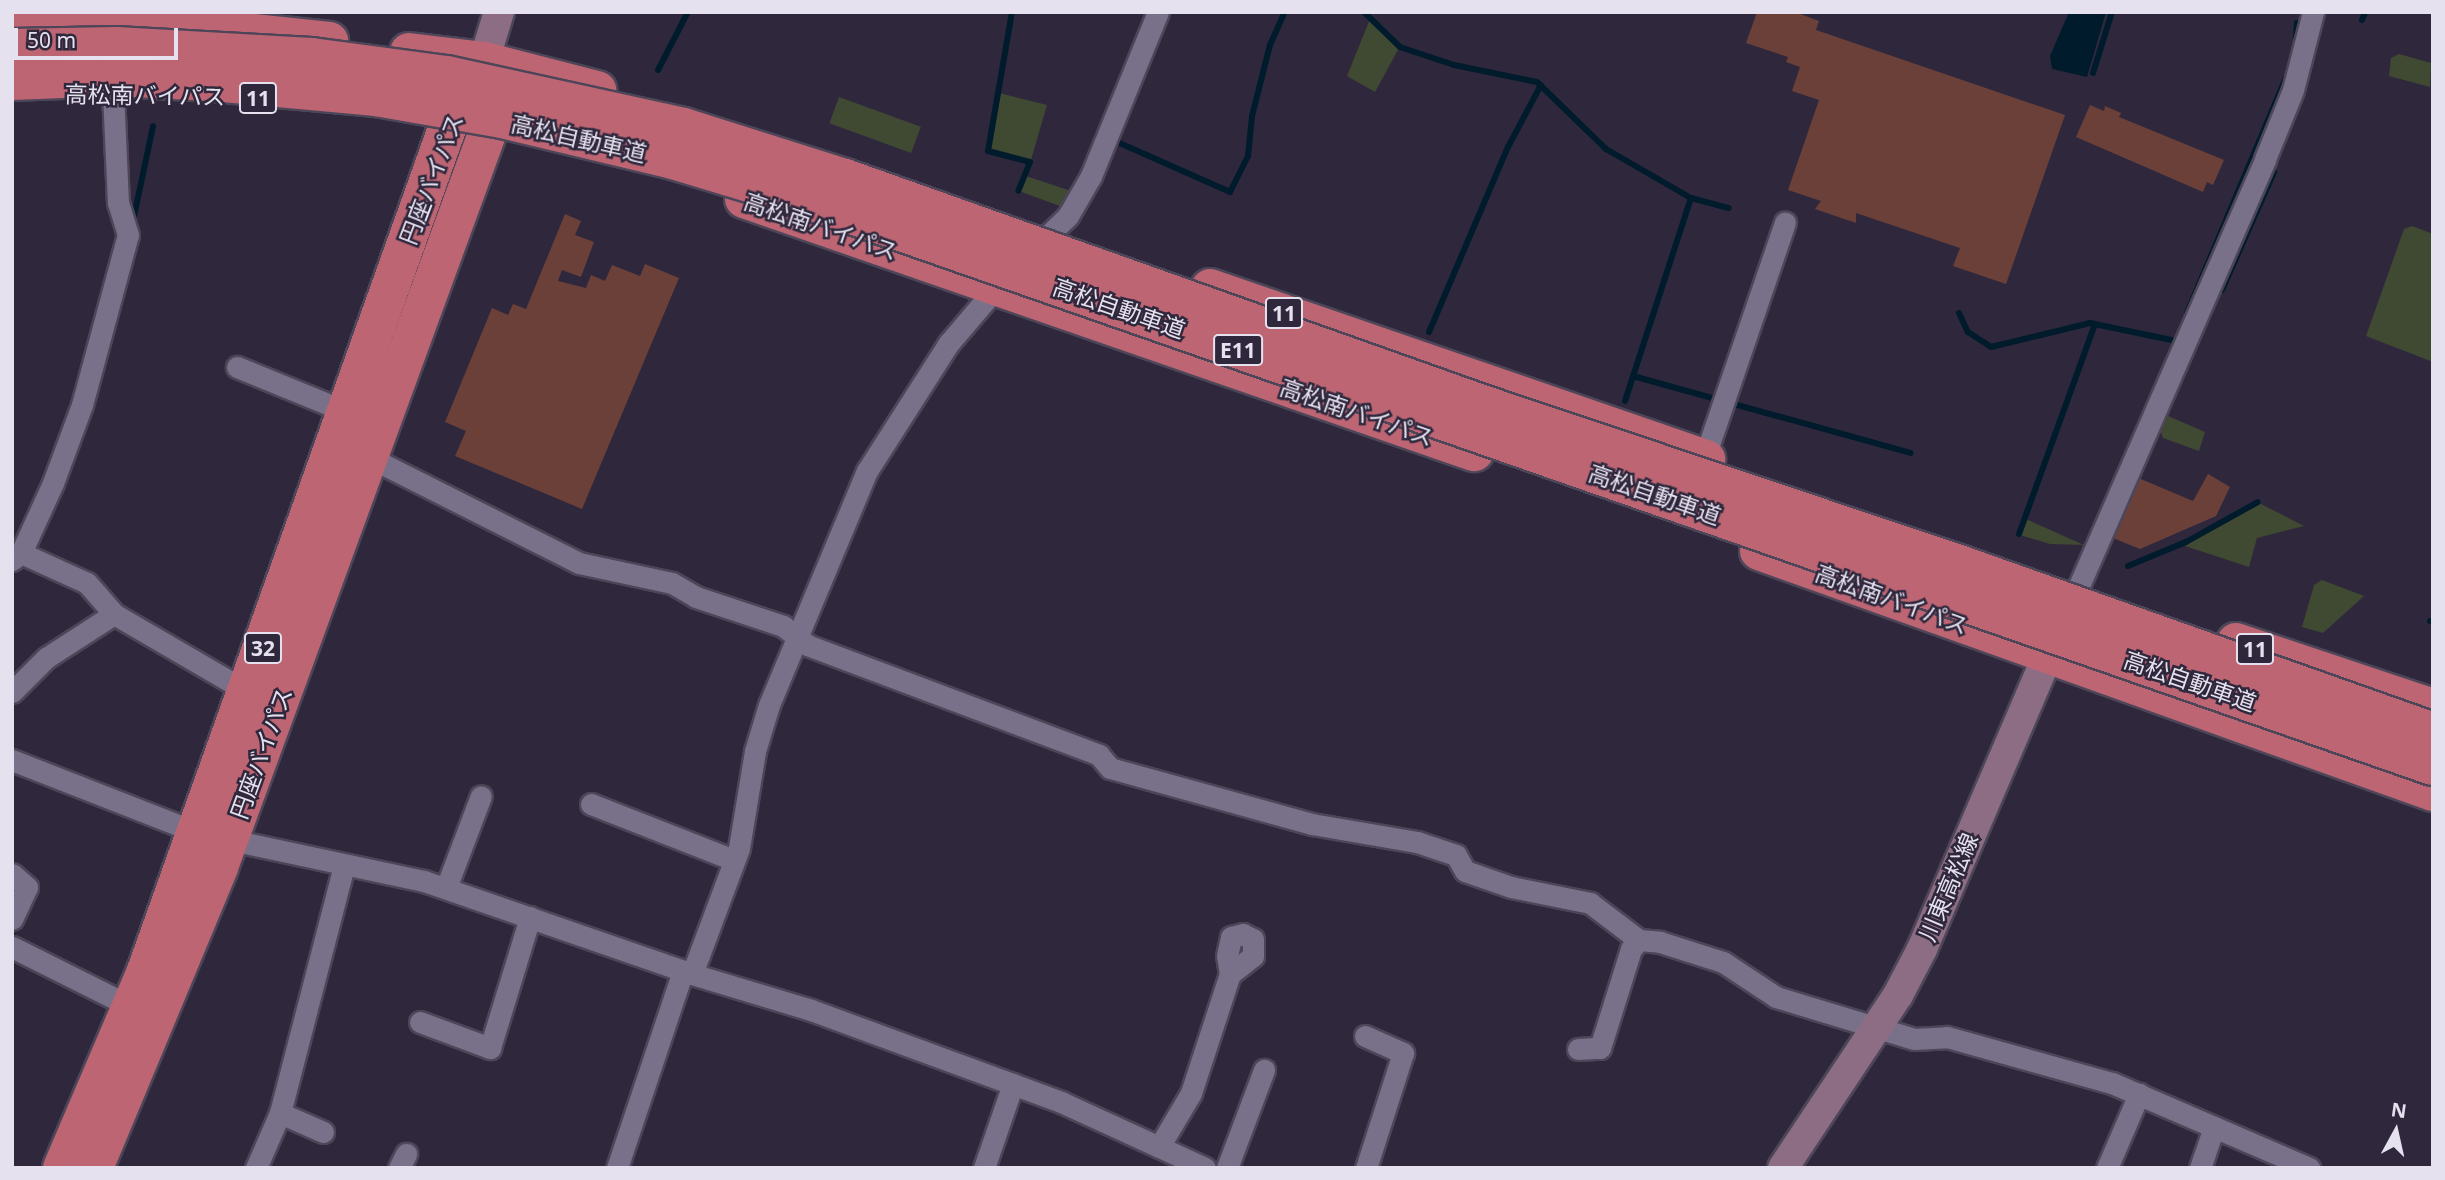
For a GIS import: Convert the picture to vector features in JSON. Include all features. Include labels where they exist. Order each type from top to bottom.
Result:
[{"type":"highway","name":"11","points":[[12,29],[196,27],[484,61],[690,113],[1051,233],[2433,708]]},
{"type":"highway","name":"高松自動車道","points":[[12,48],[116,46],[312,57],[447,75],[684,127],[845,178],[1482,404],[1962,565],[2433,730]]},
{"type":"highway","name":"円座バイパス","points":[[62,1168],[132,1007],[213,836],[248,692],[449,123],[484,61]]},
{"type":"highway","name":"円座バイパス","points":[[94,1168],[213,836],[369,457],[488,131],[484,61]]},
{"type":"highway","name":"高松自動車道","points":[[12,80],[113,78],[213,82],[376,97],[502,119],[673,160],[832,208],[2433,766]]},
{"type":"highway","name":"高松南バイパス","points":[[12,95],[113,91],[345,106],[488,131],[653,170],[1701,530],[2433,792]]},
{"type":"highway","name":"11","points":[[2078,588],[2138,625],[2433,730]]},
{"type":"highway","name":"11","points":[[2047,656],[2124,663],[2433,772]]},
{"type":"main road","points":[[484,61],[499,12]]},
{"type":"main road","name":"川東高松線","points":[[1783,1168],[1877,1027],[1922,948],[2078,588]]},
{"type":"street","points":[[617,1168],[687,973],[734,860],[749,802],[755,751],[797,635],[867,471],[948,343],[996,287],[1068,216],[1091,176],[1158,12]]},
{"type":"street","points":[[2078,588],[2265,159],[2292,90],[2313,12]]},
{"type":"street","points":[[113,91],[118,203],[128,235],[82,405],[16,556],[87,583],[114,614],[248,692]]},
{"type":"street","points":[[1704,458],[1785,222]]},
{"type":"street","points":[[237,368],[347,412]]},
{"type":"street","points":[[369,457],[579,563],[672,583],[696,597],[783,626],[820,650],[1099,755],[1110,768],[1312,824],[1456,855],[1465,871],[1511,887],[1590,904],[1639,940],[1660,942],[1723,962],[1776,997],[1914,1039],[1947,1037],[2112,1083],[2309,1168]]},
{"type":"street","points":[[12,692],[46,658],[114,614]]},
{"type":"street","points":[[12,760],[213,836],[446,888],[687,973],[811,1010],[1013,1084],[1205,1168]]},
{"type":"street","points":[[446,888],[481,796]]},
{"type":"street","points":[[591,804],[734,860]]},
{"type":"street","points":[[256,1168],[280,1113],[344,866]]},
{"type":"street","points":[[12,874],[27,887],[12,919]]},
{"type":"street","points":[[420,1023],[490,1048],[530,917]]},
{"type":"street","points":[[1578,1049],[1600,1048],[1632,949],[1639,940]]},
{"type":"street","points":[[12,947],[132,1007]]},
{"type":"street","points":[[1159,1147],[1191,1093],[1230,974]]},
{"type":"street","points":[[1364,1036],[1403,1053],[1367,1168]]},
{"type":"street","points":[[1227,1168],[1264,1070]]},
{"type":"street","points":[[984,1168],[1013,1084]]},
{"type":"street","points":[[2107,1168],[2139,1094]]},
{"type":"street","points":[[280,1113],[323,1132]]},
{"type":"street","points":[[2200,1168],[2214,1127]]},
{"type":"green space","points":[[1370,19],[1399,48],[1375,92],[1347,76]]},
{"type":"green space","points":[[2399,54],[2431,63],[2430,87],[2389,76],[2391,58]]},
{"type":"green space","points":[[999,93],[1047,105],[1031,160],[989,151]]},
{"type":"green space","points":[[839,97],[921,127],[911,153],[829,123]]},
{"type":"green space","points":[[1026,176],[1074,192],[1065,208],[1019,191]]},
{"type":"green space","points":[[2412,226],[2433,234],[2433,362],[2366,336],[2404,229]]},
{"type":"green space","points":[[2168,416],[2205,432],[2199,451],[2163,438],[2161,432]]},
{"type":"green space","points":[[2259,503],[2304,526],[2257,538],[2249,567],[2182,545]]},
{"type":"green space","points":[[2026,519],[2084,545],[2050,544],[2020,535]]},
{"type":"green space","points":[[2322,580],[2364,596],[2323,633],[2302,627],[2314,585]]},
{"type":"water","points":[[2069,12],[2106,12],[2087,77],[2052,69],[2050,56]]},
{"type":"building","points":[[1757,12],[1795,12],[1819,21],[1816,30],[2065,115],[2006,284],[1953,266],[1960,248],[1856,213],[1856,223],[1815,209],[1821,201],[1788,190],[1819,100],[1792,91],[1800,67],[1786,62],[1788,57],[1746,43]]},
{"type":"building","points":[[2090,105],[2104,111],[2105,106],[2121,113],[2119,117],[2224,160],[2213,185],[2207,182],[2203,192],[2076,137]]},
{"type":"building","points":[[565,214],[581,221],[575,235],[594,242],[581,277],[562,270],[558,281],[586,288],[591,275],[605,281],[612,265],[640,276],[645,264],[679,278],[582,509],[455,456],[466,431],[445,422],[492,308],[508,315],[513,304],[526,309]]},
{"type":"building","points":[[2208,474],[2230,487],[2216,516],[2140,549],[2113,538],[2136,477],[2193,501]]},
{"type":"waterway","points":[[658,70],[688,12]]},
{"type":"waterway","points":[[1012,12],[988,151],[1030,162],[1018,191]]},
{"type":"waterway","points":[[1115,141],[1230,192],[1248,156],[1252,116],[1270,45],[1285,12]]},
{"type":"waterway","points":[[1364,12],[1400,47],[1454,65],[1537,82],[1606,149],[1691,198],[1729,208]]},
{"type":"waterway","points":[[2093,73],[2112,12]]},
{"type":"waterway","points":[[2362,20],[2365,12]]},
{"type":"waterway","points":[[2296,40],[2297,23]]},
{"type":"waterway","points":[[2187,313],[2286,78]]},
{"type":"waterway","points":[[1429,332],[1508,147],[1541,85]]},
{"type":"waterway","points":[[132,226],[153,126]]},
{"type":"waterway","points":[[2222,290],[2274,172]]},
{"type":"waterway","points":[[1625,401],[1691,198]]},
{"type":"waterway","points":[[1959,313],[1968,332],[1991,347],[2090,323],[2176,341]]},
{"type":"waterway","points":[[2019,534],[2095,324]]},
{"type":"waterway","points":[[1633,376],[1910,453]]},
{"type":"waterway","points":[[2128,566],[2186,542],[2258,502]]}]
